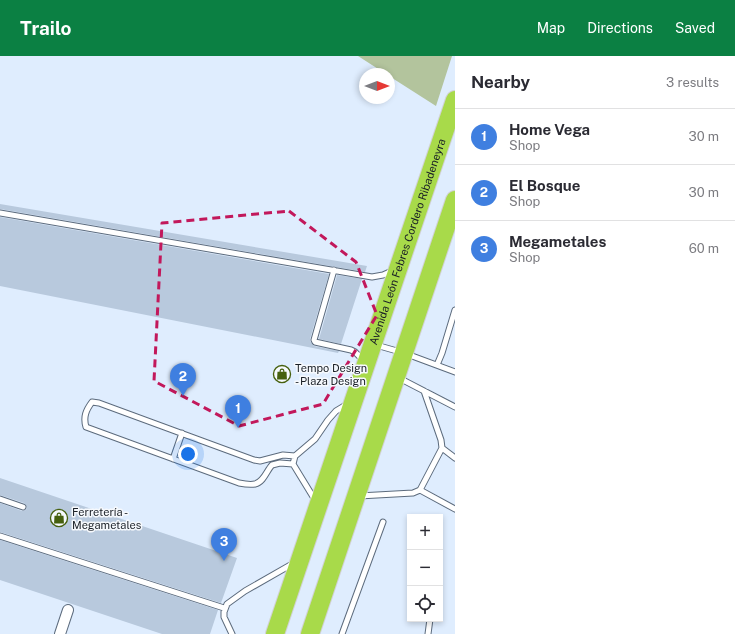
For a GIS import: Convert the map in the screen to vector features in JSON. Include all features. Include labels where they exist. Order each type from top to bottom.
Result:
[{"type":"highway","name":"Avenida León Febres Cordero Ribadeneyra","points":[[275,634],[455,100]]},
{"type":"highway","points":[[310,634],[455,200]]},
{"type":"street","points":[[60,634],[68,610]]},
{"type":"lane","points":[[0,213],[372,277],[383,275],[399,268]]},
{"type":"lane","points":[[334,270],[314,340],[315,342],[351,350],[355,352],[366,364]]},
{"type":"lane","points":[[437,365],[455,310]]},
{"type":"lane","points":[[373,344],[404,353],[455,372]]},
{"type":"lane","points":[[396,376],[455,407]]},
{"type":"lane","points":[[356,496],[413,493],[420,490],[442,448],[441,440],[424,391]]},
{"type":"lane","points":[[318,506],[293,464],[295,456],[315,439],[336,411],[354,400]]},
{"type":"lane","points":[[293,464],[280,463],[272,465],[258,484],[239,483],[86,427],[84,420],[88,408],[92,402],[99,403],[254,460],[267,460],[283,455],[295,456]]},
{"type":"lane","points":[[173,459],[182,433]]},
{"type":"lane","points":[[442,448],[455,458]]},
{"type":"lane","points":[[267,460],[270,468]]},
{"type":"lane","points":[[420,490],[455,508]]},
{"type":"lane","points":[[0,499],[23,507]]},
{"type":"lane","points":[[342,634],[383,522]]},
{"type":"lane","points":[[0,536],[224,608]]},
{"type":"lane","points":[[232,634],[224,617],[224,608],[227,604],[300,559]]},
{"type":"lane","points":[[428,634],[430,622]]},
{"type":"highlighted area","points":[[289,211],[356,262],[377,315],[323,404],[239,426],[154,381],[162,223]]},
{"type":"green space","points":[[358,56],[452,56],[436,106],[395,80],[395,68],[377,68]]},
{"type":"building","points":[[0,204],[367,266],[365,272],[0,209]]},
{"type":"building","points":[[0,217],[329,274],[310,341],[314,346],[339,351],[338,353],[0,286]]},
{"type":"building","points":[[337,275],[362,279],[341,344],[319,339]]},
{"type":"building","points":[[0,478],[237,558],[221,603],[0,532],[0,503],[22,511],[26,510],[27,507],[24,503],[0,495]]},
{"type":"building","points":[[0,540],[218,610],[210,634],[162,634],[0,580]]},
{"type":"place","name":"Tempo Design - Plaza Design","points":[[282,374]]},
{"type":"place","name":"El Bosque","points":[[183,396]]},
{"type":"place","name":"Home Vega","points":[[238,428]]},
{"type":"place","name":"Ferretería - Megametales","points":[[59,518]]},
{"type":"place","name":"Megametales","points":[[224,561]]}]
